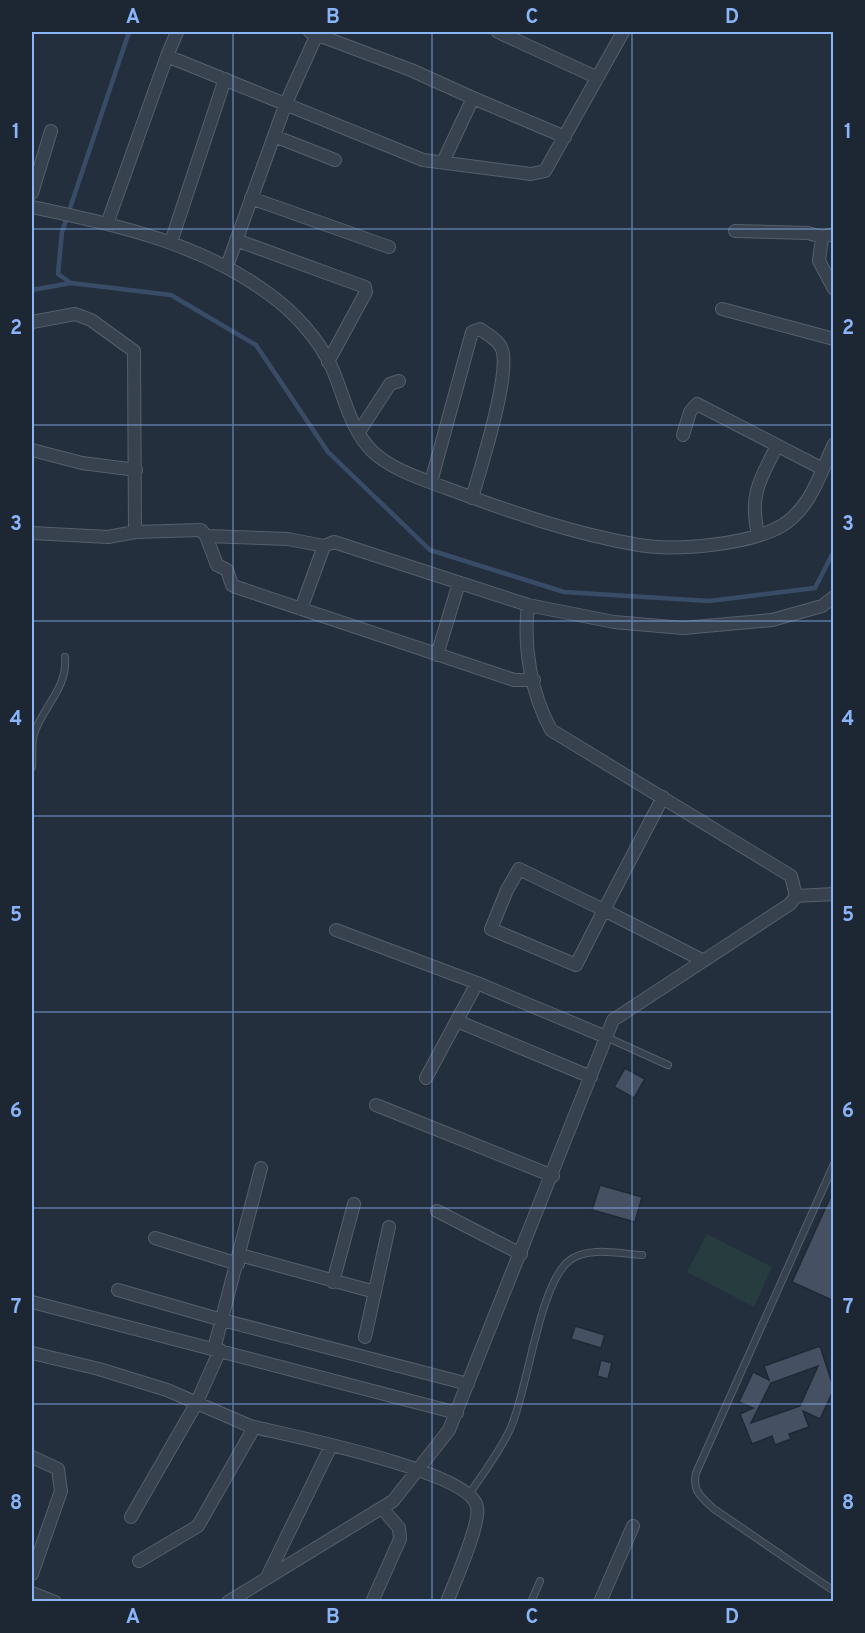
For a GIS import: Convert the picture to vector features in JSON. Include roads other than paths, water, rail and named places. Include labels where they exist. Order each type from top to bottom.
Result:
[{"type":"street","points":[[107,224],[177,32]]},
{"type":"street","points":[[498,32],[596,77]]},
{"type":"street","points":[[167,56],[423,160],[538,172],[544,171],[565,137],[596,77],[623,32]]},
{"type":"street","points":[[226,266],[286,103],[315,33],[411,70],[565,137]]},
{"type":"street","points":[[171,242],[225,79]]},
{"type":"street","points":[[443,162],[473,98]]},
{"type":"street","points":[[32,193],[51,131]]},
{"type":"street","points":[[274,136],[335,160]]},
{"type":"street","points":[[251,198],[389,247]]},
{"type":"street","points":[[32,207],[81,217],[171,242],[226,266],[290,311],[328,362],[359,432],[372,451],[391,465],[431,482],[472,498],[568,528],[641,546],[718,546],[758,534],[780,527],[801,512],[834,444]]},
{"type":"street","points":[[735,231],[828,235],[819,261],[834,289]]},
{"type":"street","points":[[236,240],[365,287],[366,292],[328,362]]},
{"type":"street","points":[[722,309],[834,339]]},
{"type":"street","points":[[32,322],[75,314],[91,320],[134,351],[135,532]]},
{"type":"street","points":[[431,482],[472,332],[480,329],[496,340],[502,349],[504,363],[495,414],[472,498]]},
{"type":"street","points":[[359,432],[390,384],[399,381]]},
{"type":"street","points":[[682,435],[690,412],[698,404],[823,469]]},
{"type":"street","points":[[758,534],[754,496],[777,446]]},
{"type":"street","points":[[32,450],[82,463],[136,470]]},
{"type":"street","points":[[32,532],[108,537],[135,532],[201,530],[206,536],[217,565],[227,570],[231,585],[514,680],[534,680]]},
{"type":"street","points":[[206,536],[288,539],[324,546],[334,542],[528,605],[614,622],[683,628],[772,620],[828,609],[834,597]]},
{"type":"street","points":[[301,609],[324,546]]},
{"type":"street","points":[[437,655],[459,583]]},
{"type":"street","points":[[528,605],[525,632],[539,707],[551,730],[791,876],[796,896]]},
{"type":"street","points":[[663,797],[604,910],[576,965],[491,929],[507,890],[519,869],[604,910],[702,960]]},
{"type":"street","points":[[228,1602],[393,1501],[449,1430],[553,1176],[613,1020],[790,903],[796,896],[834,894]]},
{"type":"street","points":[[336,930],[477,983],[606,1037]]},
{"type":"street","points":[[426,1078],[477,983]]},
{"type":"street","points":[[457,1021],[591,1077]]},
{"type":"street","points":[[376,1105],[553,1176]]},
{"type":"street","points":[[131,1517],[196,1404],[217,1350],[222,1320],[261,1168]]},
{"type":"street","points":[[333,1282],[354,1204]]},
{"type":"street","points":[[437,1211],[521,1254]]},
{"type":"street","points":[[364,1337],[389,1227]]},
{"type":"street","points":[[155,1238],[375,1292]]},
{"type":"street","points":[[118,1290],[222,1320],[468,1384]]},
{"type":"street","points":[[32,1302],[457,1413]]},
{"type":"street","points":[[32,1353],[166,1390],[250,1426],[419,1468],[470,1493],[477,1506],[476,1525],[447,1602]]},
{"type":"street","points":[[140,1561],[198,1526],[250,1433],[250,1426]]},
{"type":"street","points":[[266,1578],[331,1446]]},
{"type":"street","points":[[32,1457],[58,1469],[61,1491],[32,1574]]},
{"type":"street","points":[[372,1602],[400,1539],[399,1528],[382,1508]]},
{"type":"street","points":[[600,1602],[633,1526]]},
{"type":"street","points":[[32,1593],[55,1602]]},
{"type":"lane","points":[[32,768],[33,736],[44,710],[60,688],[66,673],[65,657]]},
{"type":"lane","points":[[606,1037],[668,1065]]},
{"type":"lane","points":[[834,1164],[696,1473],[694,1485],[698,1494],[714,1509],[834,1591]]},
{"type":"lane","points":[[470,1493],[510,1430],[518,1410],[539,1323],[559,1275],[570,1260],[590,1252],[642,1255]]},
{"type":"lane","points":[[531,1602],[540,1581]]},
{"type":"waterway","points":[[71,283],[58,274],[62,232],[129,32]]},
{"type":"waterway","points":[[32,290],[71,283],[171,295],[256,345],[328,452],[430,550],[564,592],[709,601],[815,588],[834,551]]}]
